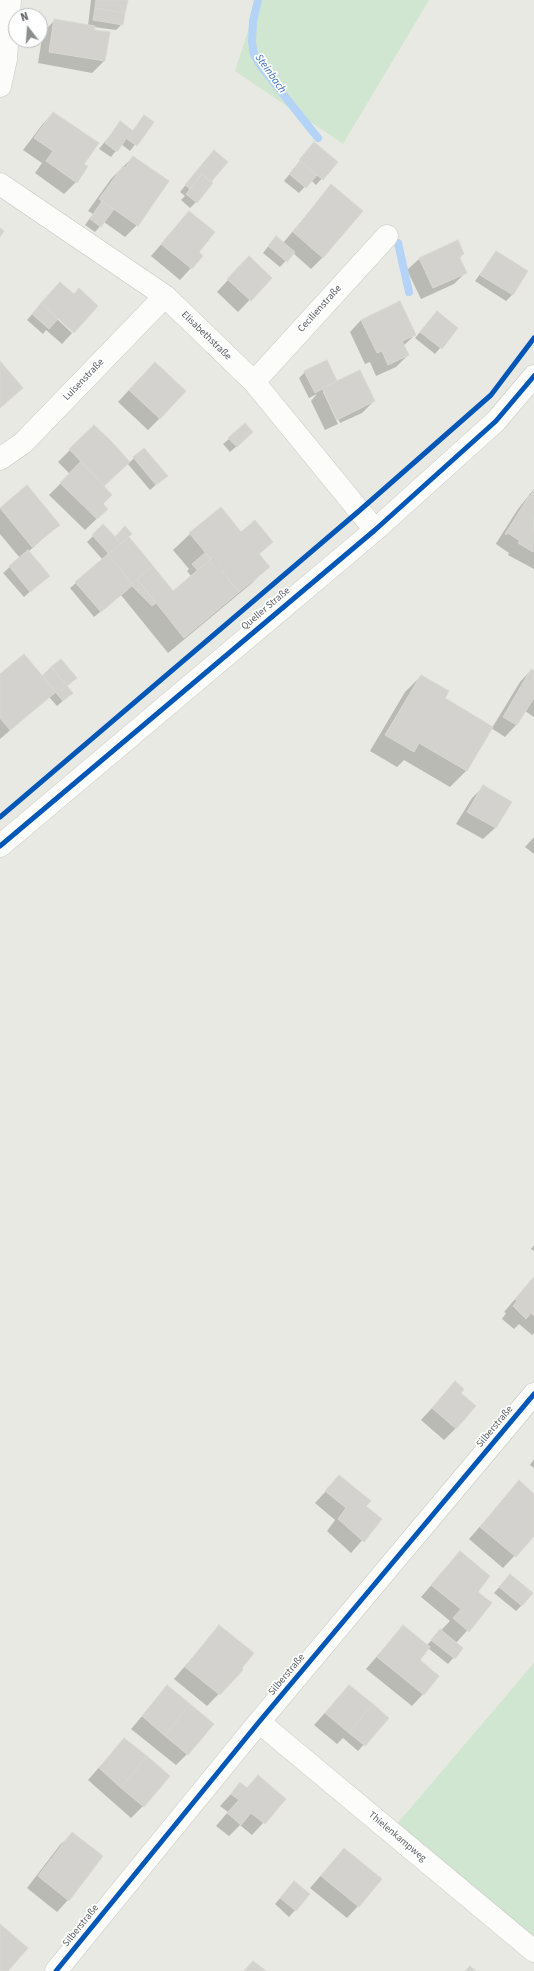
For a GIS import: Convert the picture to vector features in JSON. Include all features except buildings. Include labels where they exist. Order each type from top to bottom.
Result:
[{"type":"street","points":[[0,86],[6,59],[10,0]]},
{"type":"street","name":"Elisabethstraße","points":[[0,184],[165,296],[254,382],[375,530]]},
{"type":"street","name":"Cecilienstraße","points":[[254,382],[387,236]]},
{"type":"street","name":"Luisenstraße","points":[[0,459],[23,442],[165,296]]},
{"type":"street","name":"Queller Straße","points":[[0,846],[375,530],[496,421],[534,376]]},
{"type":"street","name":"Silberstraße","points":[[56,1971],[259,1722],[534,1394]]},
{"type":"street","name":"Thielenkampweg","points":[[259,1722],[534,1951]]},
{"type":"green space","points":[[258,0],[429,0],[343,144],[235,71]]},
{"type":"green space","points":[[534,1663],[534,1939],[396,1825]]},
{"type":"waterway","name":"Steinbach","points":[[258,0],[253,21],[252,42],[254,55],[263,69],[318,138]]},
{"type":"waterway","name":"Steinbach","points":[[398,243],[409,292]]},
{"type":"cycle path","points":[[0,817],[359,511],[491,395],[534,338]]},
{"type":"cycle path","points":[[0,846],[375,530],[496,421],[534,376]]},
{"type":"cycle path","points":[[56,1971],[259,1722],[534,1394]]}]
